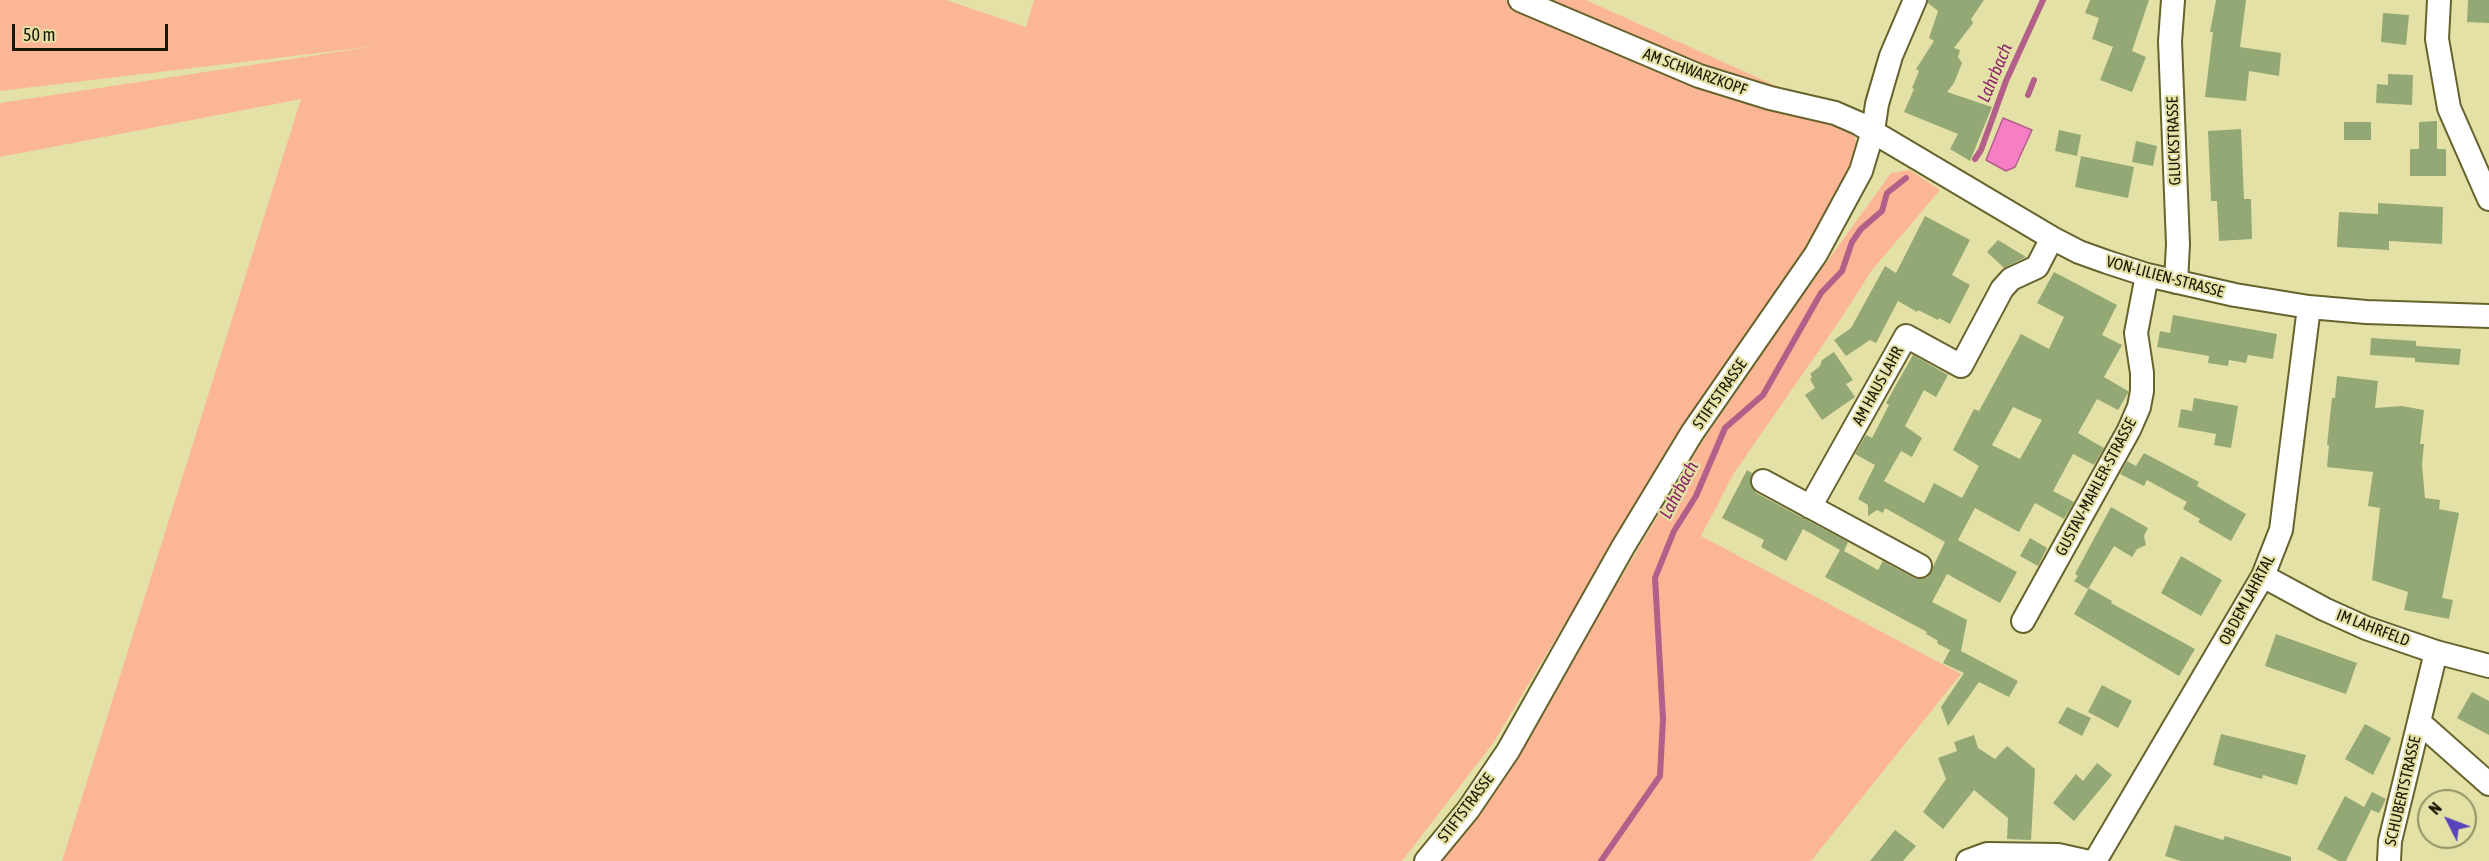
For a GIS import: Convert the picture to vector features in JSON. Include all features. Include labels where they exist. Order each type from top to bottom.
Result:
[{"type":"street","name":"AM SCHWARZKOPF","points":[[1520,0],[1699,76],[1770,98],[1835,113],[1874,131]]},
{"type":"street","name":"STIFTSTRASSE","points":[[1426,861],[1468,810],[1508,751],[1623,547],[1692,433],[1816,254],[1861,171],[1874,131],[1877,104],[1891,56],[1916,0]]},
{"type":"street","name":"GLUCKSTRASSE","points":[[2173,0],[2170,40],[2178,244],[2176,282]]},
{"type":"street","points":[[2439,0],[2437,39],[2450,108],[2489,199]]},
{"type":"street","name":"VON-LILIEN-STRASSE","points":[[1874,131],[2052,238],[2079,252],[2147,275],[2235,295],[2309,307],[2366,312],[2489,316]]},
{"type":"street","name":"AM HAUS LAHR","points":[[1810,507],[1906,336],[1961,366],[2002,289],[2011,279],[2037,267],[2052,238]]},
{"type":"street","name":"GUSTAV-MAHLER-STRASSE","points":[[2024,621],[2129,430],[2139,407],[2142,373],[2136,333],[2147,275]]},
{"type":"street","name":"OB DEM LAHRTAL","points":[[2095,861],[2263,576],[2281,530],[2309,307]]},
{"type":"street","points":[[1763,481],[1920,566]]},
{"type":"street","name":"IM LAHRFELD","points":[[2263,576],[2324,609],[2366,628],[2436,652],[2489,666]]},
{"type":"street","name":"SCHUBERTSTRASSE","points":[[2389,861],[2390,841],[2436,652]]},
{"type":"street","name":"SCHUBERTSTRASSE","points":[[2419,722],[2489,784]]},
{"type":"street","points":[[1968,861],[1987,854],[2058,855],[2085,861]]},
{"type":"shaded area","points":[[0,0],[946,0],[1026,27],[1034,0],[1586,0],[1858,123],[1855,137],[1857,149],[1846,180],[1817,232],[1786,281],[1682,427],[1494,742],[1402,861],[62,861],[301,99],[0,157],[0,103],[377,46],[0,91]]},
{"type":"shaded area","points":[[2003,118],[2032,130],[2015,167],[2006,171],[1986,160]]},
{"type":"shaded area","points":[[1910,170],[1940,190],[1872,270],[1734,473],[1701,536],[1961,674],[1811,861],[1436,861],[1515,755],[1702,442],[1795,306],[1891,173]]},
{"type":"building","points":[[1928,0],[1984,0],[1971,19],[1973,23],[1954,48],[1960,50],[1958,57],[1962,63],[1954,83],[1947,92],[1992,107],[1970,161],[1950,149],[1958,134],[1904,112],[1914,89],[1912,88],[1919,71],[1916,69],[1934,41],[1929,38],[1938,11],[1928,3]]},
{"type":"building","points":[[2090,0],[2149,0],[2132,51],[2146,57],[2132,92],[2100,80],[2113,47],[2092,39],[2099,18],[2085,13]]},
{"type":"building","points":[[2216,0],[2246,0],[2240,47],[2281,53],[2279,76],[2249,71],[2246,101],[2205,97],[2213,32],[2210,32]]},
{"type":"building","points":[[2468,0],[2489,0],[2489,23],[2467,22]]},
{"type":"building","points":[[2383,13],[2409,15],[2406,45],[2381,42]]},
{"type":"building","points":[[2388,74],[2413,75],[2412,105],[2376,103],[2377,84],[2388,85]]},
{"type":"building","points":[[2437,121],[2437,149],[2446,149],[2446,176],[2410,176],[2410,149],[2419,149],[2419,122]]},
{"type":"building","points":[[2344,122],[2371,122],[2371,140],[2344,140]]},
{"type":"building","points":[[2241,129],[2244,199],[2251,199],[2252,239],[2219,241],[2217,201],[2211,201],[2208,131]]},
{"type":"building","points":[[2059,130],[2081,135],[2077,156],[2055,151]]},
{"type":"building","points":[[2136,141],[2157,146],[2153,166],[2132,162]]},
{"type":"building","points":[[2081,156],[2134,167],[2128,198],[2075,187]]},
{"type":"building","points":[[2378,203],[2443,207],[2442,244],[2389,241],[2389,250],[2337,247],[2339,212],[2378,214]]},
{"type":"building","points":[[1925,216],[1970,240],[1952,275],[1970,285],[1950,324],[1918,310],[1917,312],[1898,301],[1876,343],[1870,340],[1846,356],[1834,340],[1851,328],[1885,266],[1896,273]]},
{"type":"building","points":[[1998,240],[2026,257],[2004,268],[1987,252]]},
{"type":"building","points":[[2054,272],[2117,305],[2102,335],[2122,345],[2104,377],[2128,393],[2118,410],[2097,399],[2078,433],[2104,448],[2094,465],[2073,454],[2053,491],[2074,502],[2064,519],[2035,503],[2019,532],[1975,508],[1958,540],[2017,572],[2000,603],[1947,574],[1932,602],[1967,620],[1961,651],[2018,681],[2009,697],[1979,682],[1948,726],[1941,707],[1964,673],[1943,663],[1950,650],[1938,644],[1937,640],[1926,634],[1927,632],[1825,577],[1840,550],[1803,529],[1786,561],[1761,547],[1764,540],[1722,518],[1747,470],[1752,473],[1750,482],[1756,493],[1848,542],[1844,551],[1878,570],[1883,561],[1914,578],[1928,577],[1945,542],[1885,508],[1883,513],[1877,510],[1868,516],[1868,505],[1858,499],[1875,465],[1855,454],[1866,435],[1872,438],[1889,405],[1886,403],[1913,355],[1948,375],[1936,397],[1924,390],[1905,426],[1922,438],[1912,457],[1901,451],[1884,481],[1924,503],[1934,483],[1962,498],[1979,466],[1953,450],[1974,409],[1979,411],[2021,334],[2049,349],[2064,317],[2037,303]],"holes":[[[2013,407],[2042,420],[2020,459],[1992,445]]]},
{"type":"building","points":[[2173,315],[2277,334],[2273,359],[2248,355],[2246,363],[2229,360],[2228,366],[2208,363],[2209,356],[2157,347],[2160,331],[2170,333]]},
{"type":"building","points":[[2371,338],[2416,341],[2416,346],[2461,349],[2459,365],[2415,362],[2415,358],[2370,355]]},
{"type":"building","points":[[1834,352],[1853,380],[1846,384],[1855,397],[1822,420],[1805,395],[1815,388],[1810,374],[1820,366],[1822,360]]},
{"type":"building","points":[[2337,376],[2378,381],[2375,408],[2402,406],[2424,410],[2420,444],[2424,444],[2422,465],[2425,498],[2440,500],[2439,509],[2459,513],[2442,598],[2453,600],[2449,619],[2404,610],[2408,592],[2372,580],[2380,508],[2368,506],[2373,472],[2327,467],[2332,398],[2335,398]]},
{"type":"building","points":[[2194,398],[2238,406],[2231,448],[2214,445],[2216,434],[2178,427],[2181,409],[2192,411]]},
{"type":"building","points":[[2144,453],[2199,482],[2197,486],[2246,514],[2231,541],[2198,522],[2200,519],[2183,509],[2187,502],[2147,480],[2144,486],[2120,474],[2127,461],[2136,466]]},
{"type":"building","points":[[2111,507],[2148,528],[2144,536],[2146,545],[2137,549],[2132,557],[2114,546],[2088,589],[2074,581],[2078,576],[2075,574]]},
{"type":"building","points":[[2030,538],[2047,548],[2038,566],[2020,556]]},
{"type":"building","points":[[2181,556],[2222,580],[2201,616],[2161,593]]},
{"type":"building","points":[[2089,588],[2112,601],[2111,603],[2195,649],[2179,676],[2074,614]]},
{"type":"building","points":[[2276,634],[2357,663],[2346,694],[2265,666]]},
{"type":"building","points":[[2102,685],[2132,701],[2118,728],[2088,712]]},
{"type":"building","points":[[2472,692],[2489,701],[2489,735],[2457,718]]},
{"type":"building","points":[[2067,707],[2091,718],[2082,736],[2058,723]]},
{"type":"building","points":[[2365,724],[2391,738],[2373,775],[2345,759]]},
{"type":"building","points":[[2221,734],[2306,755],[2297,785],[2263,775],[2262,779],[2213,765]]},
{"type":"building","points":[[1974,735],[1978,748],[1995,759],[2007,746],[2035,769],[2031,840],[2007,839],[2008,818],[1974,790],[1943,829],[1923,812],[1946,779],[1938,758],[1957,751],[1954,742]]},
{"type":"building","points":[[2097,763],[2112,775],[2074,821],[2053,803],[2076,774],[2083,781]]},
{"type":"building","points":[[2372,792],[2386,799],[2379,813],[2364,807]]},
{"type":"building","points":[[2345,796],[2371,810],[2346,861],[2339,861],[2317,849]]},
{"type":"building","points":[[2175,825],[2223,840],[2225,836],[2291,857],[2291,861],[2181,861],[2165,856]]},
{"type":"building","points":[[1895,830],[1916,846],[1903,861],[1870,861]]},
{"type":"waterway","name":"Lahrbach","points":[[1975,159],[1981,150],[2006,81],[2043,0]]},
{"type":"waterway","points":[[2028,95],[2034,80]]},
{"type":"waterway","name":"Lahrbach","points":[[1601,861],[1660,776],[1663,719],[1655,578],[1674,531],[1696,496],[1725,428],[1763,395],[1821,293],[1842,271],[1852,242],[1861,229],[1882,211],[1887,193],[1906,178]]}]
